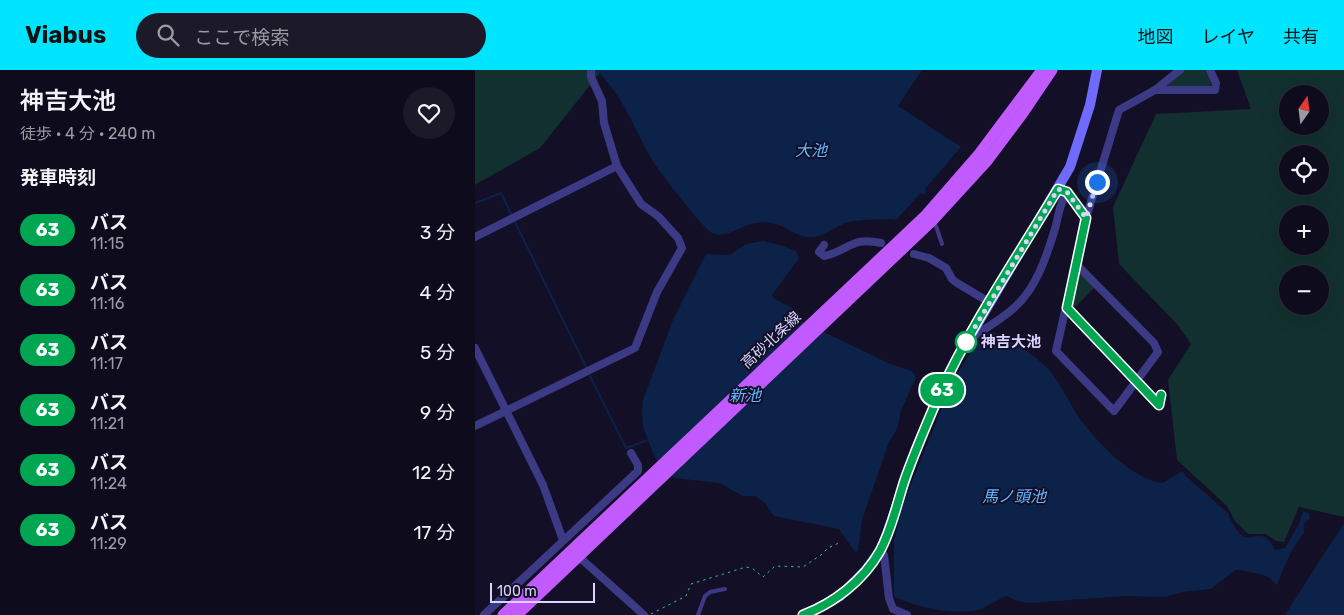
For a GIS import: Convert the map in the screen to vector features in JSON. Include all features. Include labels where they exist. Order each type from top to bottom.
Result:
[{"type":"main road","name":"高砂北条線","points":[[823,318],[925,216],[979,154],[1042,70]]},
{"type":"main road","name":"高砂北条線","points":[[509,614],[823,318],[932,221],[987,160],[1023,113],[1052,70]]},
{"type":"main road","name":"高砂北条線","points":[[509,614],[578,556],[657,474]]},
{"type":"street","points":[[475,426],[635,348],[657,292],[682,248],[678,238],[659,216],[641,204],[617,166],[604,123],[602,100],[591,77],[591,70]]},
{"type":"street","points":[[967,340],[1006,315],[1027,294],[1041,267],[1054,231],[1063,190],[1077,150],[1097,70]]},
{"type":"street","points":[[1054,360],[1086,218],[1119,110],[1155,90],[1180,70]]},
{"type":"street","points":[[1155,90],[1215,90],[1216,83],[1210,70]]},
{"type":"street","points":[[475,237],[617,166]]},
{"type":"street","points":[[1063,190],[1086,218]]},
{"type":"street","points":[[803,615],[840,596],[860,576],[880,551],[916,449],[952,367],[989,302],[1063,190]]},
{"type":"street","points":[[824,245],[819,252],[825,256],[834,254],[858,241],[881,242]]},
{"type":"street","points":[[914,254],[929,258],[946,268],[952,279],[957,283],[989,302]]},
{"type":"street","points":[[1057,351],[1114,411],[1158,352],[1153,343],[1077,264]]},
{"type":"street","points":[[1067,308],[1159,405],[1161,395]]},
{"type":"street","points":[[475,348],[505,412],[543,485],[563,540]]},
{"type":"street","points":[[484,615],[638,470],[638,466],[631,453]]},
{"type":"street","points":[[880,551],[884,555],[889,598],[893,609],[907,615]]},
{"type":"street","points":[[578,556],[644,615]]},
{"type":"lane","points":[[932,221],[936,226],[942,244]]},
{"type":"lane","points":[[698,615],[705,596],[710,592],[725,589]]},
{"type":"path","points":[[648,615],[686,596],[691,584],[747,567],[752,568],[763,576],[775,566],[803,568],[828,548],[841,542]]},
{"type":"green space","points":[[475,70],[602,70],[540,148],[475,185]]},
{"type":"green space","points":[[1185,70],[1207,70],[1212,83],[1210,86],[1169,87],[1168,84]]},
{"type":"green space","points":[[1237,70],[1344,70],[1344,517],[1299,507],[1284,542],[1276,541],[1266,534],[1248,534],[1235,521],[1227,506],[1177,460],[1168,380],[1191,344],[1177,324],[1119,264],[1113,207],[1156,114],[1251,109]]},
{"type":"green space","points":[[1082,273],[1096,286],[1073,309],[1071,302],[1073,299],[1071,298],[1077,274]]},
{"type":"water","name":"大池","points":[[596,70],[922,70],[898,106],[961,147],[925,189],[926,193],[924,195],[921,193],[896,220],[859,220],[848,222],[823,235],[813,237],[799,235],[781,226],[765,222],[751,224],[728,233],[712,233],[683,201],[658,169],[622,103],[606,80]]},
{"type":"water","name":"新池","points":[[763,241],[796,251],[799,258],[772,295],[773,298],[792,308],[799,320],[888,363],[912,371],[916,377],[901,411],[897,429],[889,442],[862,520],[858,551],[855,552],[839,529],[774,516],[765,503],[755,496],[743,496],[719,483],[674,478],[655,458],[643,427],[643,400],[673,320],[706,254],[730,255],[746,244]]},
{"type":"water","name":"馬ノ頭池","points":[[994,332],[1025,350],[1047,368],[1084,424],[1119,460],[1140,475],[1162,483],[1183,471],[1186,476],[1229,514],[1235,527],[1245,537],[1263,536],[1275,550],[1285,548],[1300,522],[1303,511],[1309,513],[1310,519],[1304,524],[1304,533],[1292,551],[1277,585],[1270,578],[1263,575],[1235,570],[1211,589],[1182,592],[1165,597],[1125,596],[1028,603],[1017,601],[1007,596],[982,609],[956,612],[935,610],[894,597],[894,540],[904,502],[952,382],[977,342],[988,333]]},
{"type":"water","points":[[1344,523],[1344,615],[1285,615]]},
{"type":"waterway","points":[[475,203],[501,193],[512,216]]},
{"type":"waterway","points":[[514,220],[587,369]]},
{"type":"waterway","points":[[590,376],[626,448],[648,440]]},
{"type":"bus line","name":"63","points":[[803,615],[840,596],[855,583],[880,551],[916,449],[952,367],[1058,189],[1067,192],[1086,218],[1067,308],[1159,405],[1161,395]]},
{"type":"place","name":"神吉大池","points":[[966,342]]},
{"type":"route","points":[[966,342],[1058,189],[1067,192],[1086,218],[1097,182]]}]
